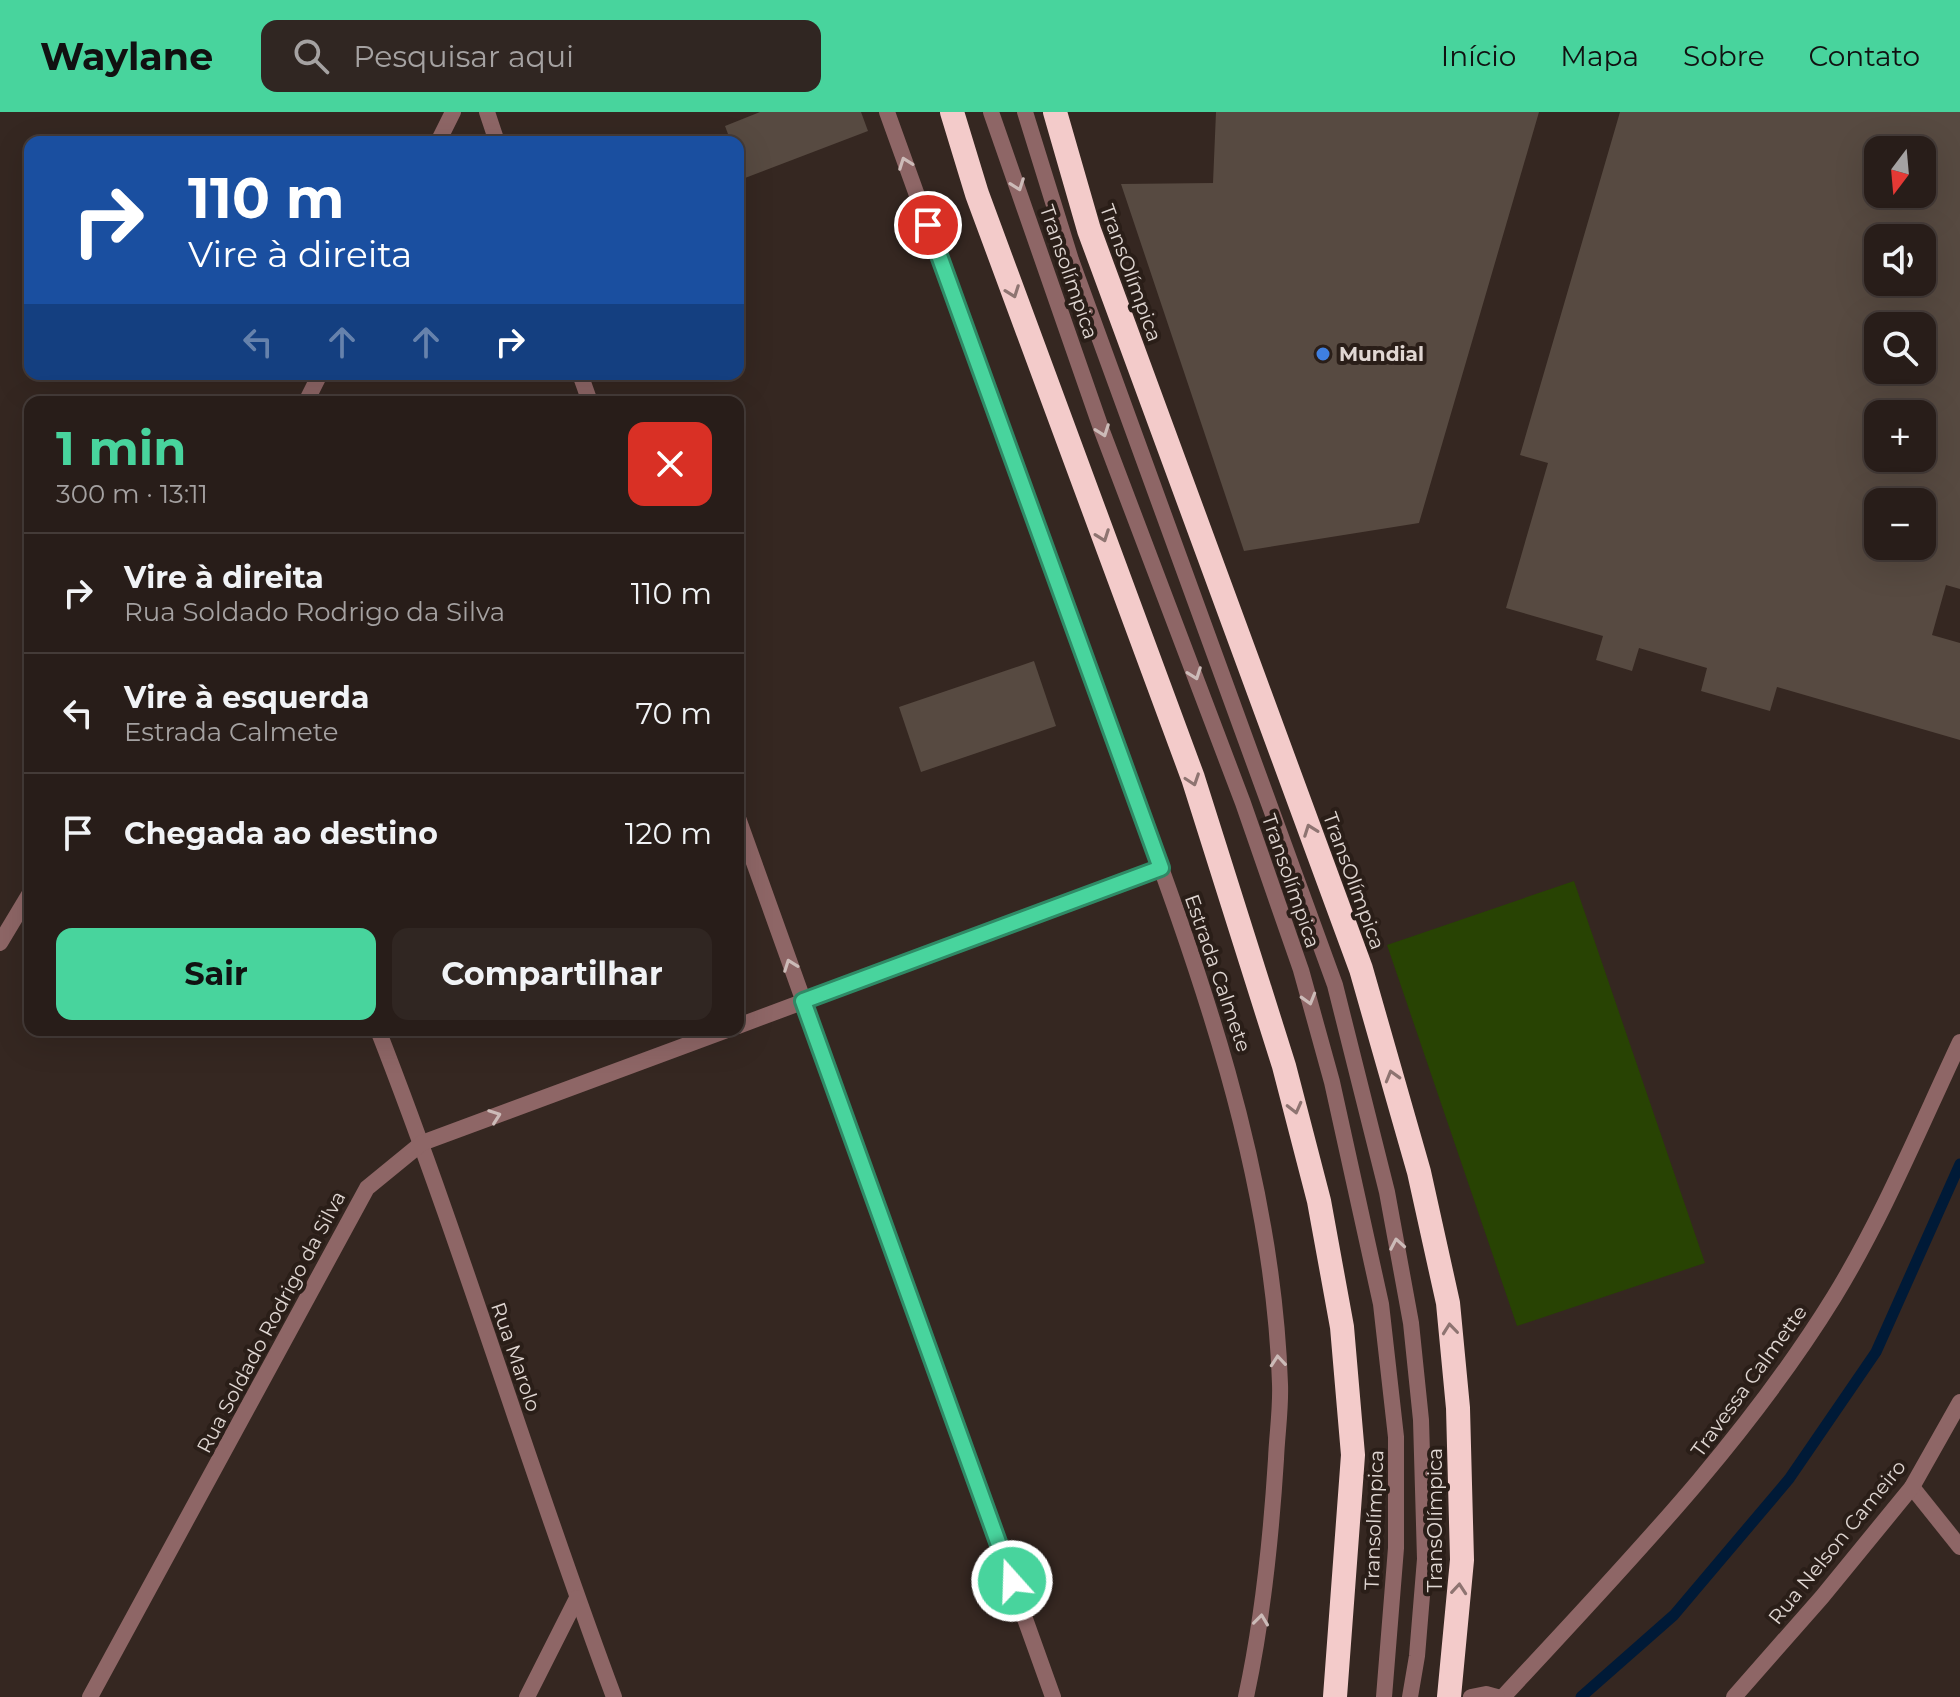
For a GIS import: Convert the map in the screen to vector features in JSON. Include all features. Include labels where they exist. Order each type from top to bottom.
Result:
[{"type":"highway","name":"TransOlímpica","points":[[952,112],[977,194],[1193,778],[1284,1066],[1319,1201],[1342,1327],[1353,1455],[1337,1691]]},
{"type":"highway","name":"TransOlímpica","points":[[1055,112],[1089,230],[1361,969],[1419,1172],[1448,1303],[1458,1408],[1462,1560],[1449,1697]]},
{"type":"street","points":[[441,136],[453,112]]},
{"type":"street","points":[[487,112],[495,136]]},
{"type":"street","name":"Estrada Calmete","points":[[887,112],[1161,868],[1228,1065],[1256,1189],[1271,1285],[1280,1386],[1260,1629],[1246,1697]]},
{"type":"street","name":"Transolímpica","points":[[991,112],[1102,431],[1243,803],[1301,970],[1332,1082],[1381,1304],[1396,1437],[1396,1548],[1384,1697]]},
{"type":"street","name":"Transolímpica","points":[[1025,112],[1071,260],[1335,985],[1387,1192],[1411,1323],[1421,1420],[1425,1559],[1417,1656],[1410,1697]]},
{"type":"street","points":[[744,835],[1053,1697]]},
{"type":"street","points":[[744,1024],[1161,868]]},
{"type":"street","points":[[0,943],[24,903]]},
{"type":"street","name":"Rua Marolo","points":[[380,1036],[422,1143],[577,1598],[614,1697]]},
{"type":"street","name":"Rua Soldado Rodrigo da Silva","points":[[90,1697],[367,1188],[422,1143],[711,1036]]},
{"type":"street","name":"Travessa Calmette","points":[[1500,1697],[1685,1500],[1767,1394],[1834,1296],[1885,1202],[1960,1042]]},
{"type":"street","name":"Rua Nelson Cameiro","points":[[1734,1697],[1822,1597],[1912,1487],[1960,1402]]},
{"type":"street","points":[[1912,1487],[1960,1547]]},
{"type":"street","points":[[527,1697],[577,1598]]},
{"type":"street","points":[[1471,1697],[1486,1694],[1500,1697]]},
{"type":"green space","points":[[1574,881],[1705,1263],[1517,1326],[1387,945]]},
{"type":"building","points":[[760,112],[861,112],[868,131],[745,178],[744,136],[729,136],[725,126]]},
{"type":"building","name":"Mundial","points":[[1216,112],[1539,112],[1419,523],[1244,551],[1121,184],[1213,183]]},
{"type":"building","points":[[1620,112],[1960,112],[1960,589],[1946,585],[1932,635],[1960,643],[1960,740],[1777,687],[1770,711],[1701,691],[1707,668],[1639,648],[1632,671],[1596,660],[1603,636],[1506,608],[1548,463],[1520,455]]},
{"type":"building","points":[[1034,661],[1056,726],[921,772],[899,707]]},
{"type":"waterway","points":[[1581,1697],[1674,1615],[1789,1479],[1876,1352],[1960,1164]]},
{"type":"place","name":"Mundial","points":[[1323,354]]},
{"type":"route","points":[[928,225],[1161,868],[803,1001],[1012,1581]]}]
